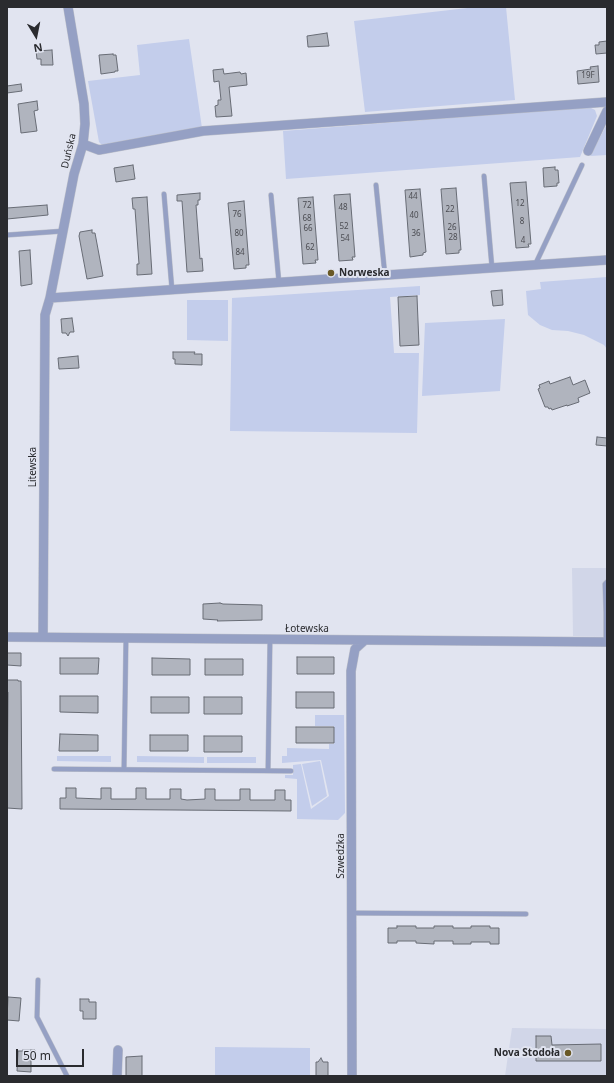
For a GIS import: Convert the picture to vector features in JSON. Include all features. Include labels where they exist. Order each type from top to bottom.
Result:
[{"type":"street","name":"Duńska","points":[[50,298],[85,124],[84,104],[68,7]]},
{"type":"street","points":[[82,144],[99,150],[203,131],[607,102]]},
{"type":"street","points":[[588,151],[607,111]]},
{"type":"street","points":[[50,298],[607,260]]},
{"type":"street","name":"Litewska","points":[[43,638],[45,315],[50,298]]},
{"type":"street","name":"Łotewska","points":[[7,637],[606,642]]},
{"type":"street","name":"Szwedzka","points":[[352,1076],[350,671],[355,649],[365,640]]},
{"type":"street","points":[[117,1076],[118,1050]]},
{"type":"lane","points":[[535,265],[582,165]]},
{"type":"lane","points":[[484,176],[492,268]]},
{"type":"lane","points":[[376,185],[385,276]]},
{"type":"lane","points":[[164,194],[172,290]]},
{"type":"lane","points":[[271,195],[279,283]]},
{"type":"lane","points":[[7,235],[64,230]]},
{"type":"lane","points":[[606,642],[605,584],[607,582]]},
{"type":"lane","points":[[124,769],[126,638]]},
{"type":"lane","points":[[268,770],[270,640]]},
{"type":"lane","points":[[54,769],[291,771]]},
{"type":"lane","points":[[352,913],[526,914]]},
{"type":"lane","points":[[38,980],[38,1017],[67,1076]]},
{"type":"shaded area","points":[[476,7],[506,7],[515,100],[365,112],[354,21]]},
{"type":"shaded area","points":[[189,39],[202,128],[102,145],[99,142],[88,81],[140,75],[137,45]]},
{"type":"shaded area","points":[[589,107],[595,110],[597,116],[580,157],[286,179],[283,131]]},
{"type":"shaded area","points":[[607,124],[607,155],[590,156]]},
{"type":"shaded area","points":[[607,277],[607,349],[604,345],[584,335],[568,331],[552,330],[540,325],[528,315],[526,291],[541,289],[540,282]]},
{"type":"shaded area","points":[[420,286],[420,295],[390,297],[394,353],[419,353],[417,433],[230,431],[232,298]]},
{"type":"shaded area","points":[[187,300],[228,300],[228,341],[187,340]]},
{"type":"shaded area","points":[[505,319],[500,391],[422,396],[425,323]]},
{"type":"shaded area","points":[[572,568],[607,568],[607,637],[573,636]]},
{"type":"shaded area","points":[[315,715],[344,715],[345,813],[338,820],[297,819],[297,779],[285,778],[285,775],[293,775],[293,765],[301,764],[311,809],[329,796],[321,760],[282,763],[282,756],[287,756],[287,748],[329,749],[329,744],[334,744],[334,726],[315,726]]},
{"type":"shaded area","points":[[57,756],[111,756],[111,762],[57,761]]},
{"type":"shaded area","points":[[137,756],[204,757],[204,763],[137,762]]},
{"type":"shaded area","points":[[207,757],[256,757],[256,763],[207,763]]},
{"type":"shaded area","points":[[320,761],[327,796],[312,806],[302,764]]},
{"type":"shaded area","points":[[512,1028],[607,1029],[607,1076],[505,1076]]},
{"type":"shaded area","points":[[215,1047],[310,1048],[310,1076],[215,1076]]},
{"type":"building","points":[[327,33],[329,46],[308,47],[307,36]]},
{"type":"building","points":[[607,41],[607,53],[596,54],[595,45],[599,45],[599,42]]},
{"type":"building","points":[[52,50],[53,65],[41,65],[41,59],[37,59],[36,51]]},
{"type":"building","points":[[99,55],[116,55],[118,71],[101,74]]},
{"type":"building","points":[[598,66],[599,82],[578,84],[577,71],[591,69],[590,67]]},
{"type":"building","points":[[223,69],[224,74],[240,72],[241,74],[246,73],[247,85],[229,87],[232,116],[216,117],[215,106],[218,105],[218,100],[221,100],[219,81],[214,82],[213,70]]},
{"type":"building","points":[[21,84],[22,91],[7,93],[7,86]]},
{"type":"building","points":[[37,101],[38,110],[34,111],[37,131],[21,133],[18,104]]},
{"type":"building","points":[[133,165],[135,179],[116,182],[114,168]]},
{"type":"building","points":[[555,167],[555,170],[558,170],[559,183],[557,183],[557,186],[544,187],[543,168]]},
{"type":"building","points":[[526,182],[531,244],[528,244],[529,247],[516,248],[510,183]]},
{"type":"building","points":[[456,188],[461,250],[459,250],[459,253],[446,254],[441,189]]},
{"type":"building","points":[[420,189],[426,252],[423,253],[423,255],[410,257],[405,190]]},
{"type":"building","points":[[200,193],[200,200],[198,200],[198,205],[196,205],[200,259],[202,258],[203,271],[187,272],[182,201],[177,201],[177,195]]},
{"type":"building","points":[[350,194],[355,257],[352,257],[353,260],[339,261],[334,195]]},
{"type":"building","points":[[147,197],[152,274],[137,275],[137,264],[139,264],[135,209],[133,209],[132,198]]},
{"type":"building","points":[[313,197],[318,260],[315,260],[316,263],[303,264],[298,198]]},
{"type":"building","points":[[244,201],[249,265],[246,265],[246,268],[234,269],[228,203]]},
{"type":"building","points":[[47,205],[48,215],[7,219],[7,208]]},
{"type":"building","points":[[92,230],[92,233],[95,233],[103,276],[87,279],[79,236],[80,232]]},
{"type":"building","points":[[30,250],[32,284],[21,286],[19,251]]},
{"type":"building","points":[[502,290],[503,305],[493,306],[491,291]]},
{"type":"building","points":[[417,296],[419,345],[400,346],[398,297]]},
{"type":"building","points":[[72,318],[74,332],[70,332],[68,336],[66,333],[62,333],[61,319]]},
{"type":"building","points":[[173,352],[195,352],[194,354],[202,354],[202,365],[175,364]]},
{"type":"building","points":[[78,356],[79,368],[59,369],[58,358]]},
{"type":"building","points":[[570,377],[573,385],[585,380],[590,393],[578,398],[579,402],[567,406],[552,410],[551,408],[549,409],[548,407],[545,407],[538,389],[540,388],[539,385],[549,381],[550,384]]},
{"type":"building","points":[[597,437],[607,438],[607,446],[596,445]]},
{"type":"building","points":[[220,603],[262,605],[262,620],[217,621],[218,620],[203,619],[203,604]]},
{"type":"building","points":[[7,653],[21,653],[21,666],[7,665]]},
{"type":"building","points":[[297,657],[334,657],[334,674],[297,674]]},
{"type":"building","points":[[60,658],[99,658],[98,674],[60,674]]},
{"type":"building","points":[[152,658],[190,659],[190,675],[152,675]]},
{"type":"building","points":[[205,659],[243,659],[243,675],[205,675]]},
{"type":"building","points":[[7,680],[21,681],[22,809],[7,808]]},
{"type":"building","points":[[296,692],[334,692],[334,708],[296,708]]},
{"type":"building","points":[[60,696],[98,696],[98,713],[60,712]]},
{"type":"building","points":[[151,697],[189,697],[189,713],[151,713]]},
{"type":"building","points":[[204,697],[242,697],[242,714],[204,714]]},
{"type":"building","points":[[296,727],[334,727],[334,743],[296,743]]},
{"type":"building","points":[[60,734],[98,735],[98,751],[59,751]]},
{"type":"building","points":[[150,735],[188,735],[188,751],[150,751]]},
{"type":"building","points":[[204,736],[242,736],[242,752],[204,752]]},
{"type":"building","points":[[66,788],[76,788],[76,798],[101,799],[101,788],[111,788],[111,799],[136,799],[136,788],[146,788],[146,799],[170,799],[170,789],[181,789],[181,799],[187,800],[205,799],[205,789],[215,789],[215,800],[240,800],[240,789],[250,789],[250,800],[275,800],[275,790],[285,790],[285,800],[291,800],[291,811],[60,809],[60,798],[66,798]]},
{"type":"building","points":[[397,926],[434,928],[434,926],[453,926],[453,928],[471,928],[471,926],[490,926],[490,928],[499,928],[499,944],[490,944],[490,942],[471,942],[471,944],[453,944],[453,941],[434,941],[434,944],[416,943],[416,941],[397,941],[397,943],[388,943],[388,928],[397,928]]},
{"type":"building","points":[[8,997],[21,998],[19,1021],[7,1020]]},
{"type":"building","points":[[80,999],[89,999],[89,1002],[96,1002],[96,1019],[83,1019],[83,1011],[80,1011]]},
{"type":"building","name":"Nova Stodoła","points":[[536,1036],[551,1036],[552,1045],[601,1044],[601,1061],[536,1061]]},
{"type":"building","points":[[35,1050],[35,1060],[31,1059],[31,1072],[17,1071],[18,1051]]},
{"type":"building","points":[[142,1056],[142,1076],[126,1076],[126,1057]]},
{"type":"building","points":[[321,1058],[323,1062],[328,1062],[328,1076],[316,1076],[316,1062],[318,1062]]},
{"type":"place","name":"Norweska","points":[[331,273]]},
{"type":"place","name":"Nova Stodoła","points":[[568,1053]]}]
